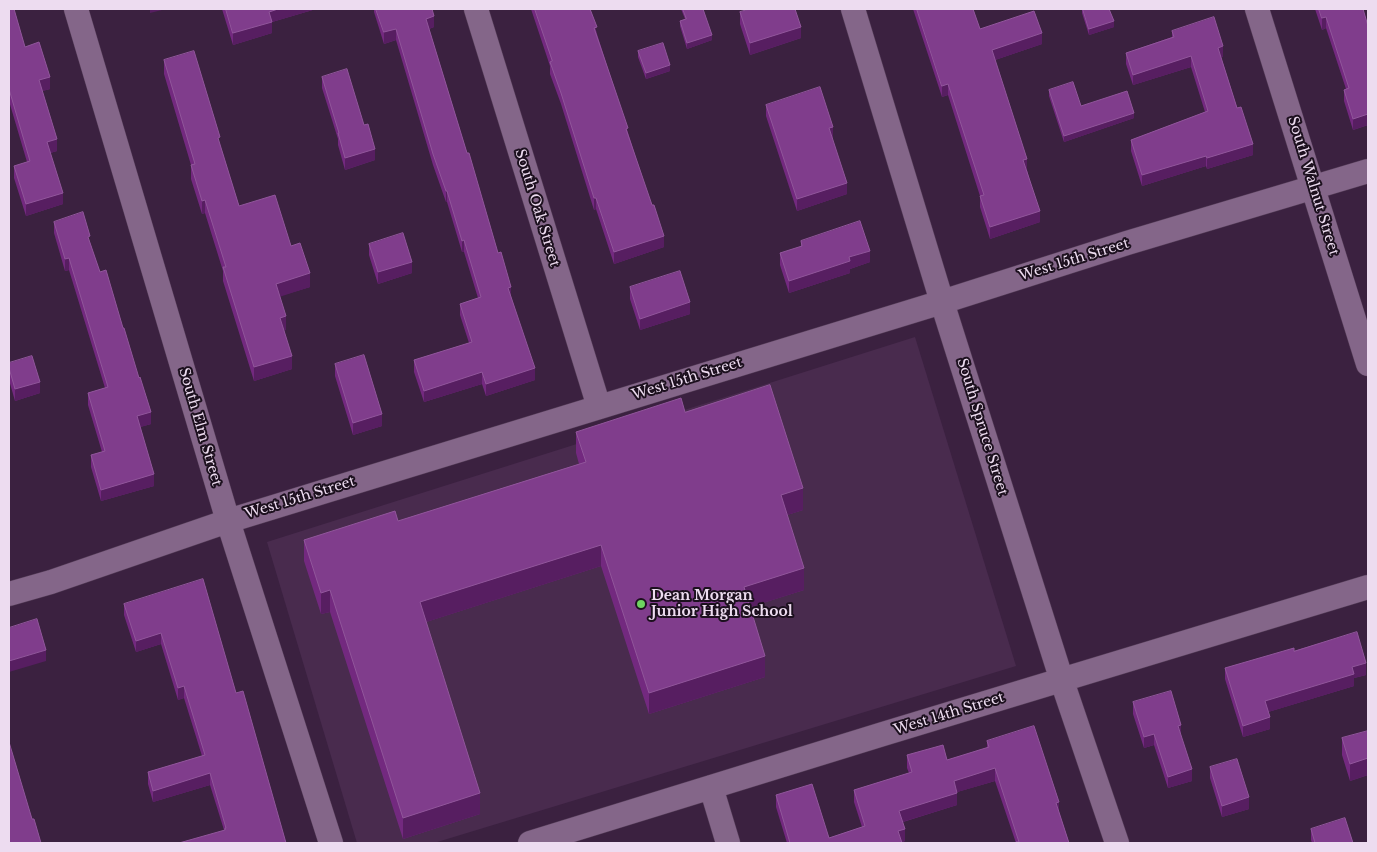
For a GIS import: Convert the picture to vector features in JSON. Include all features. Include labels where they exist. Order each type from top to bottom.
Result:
[{"type":"street","name":"South Elm Street","points":[[76,9],[228,520],[331,843]]},
{"type":"street","name":"South Oak Street","points":[[476,9],[599,407]]},
{"type":"street","name":"South Spruce Street","points":[[853,9],[942,302],[1062,681],[1117,843]]},
{"type":"street","name":"South Walnut Street","points":[[1257,9],[1368,364]]},
{"type":"street","name":"West 15th Street","points":[[9,594],[51,582],[228,520],[942,302],[1127,243],[1368,171]]},
{"type":"street","name":"West 14th Street","points":[[530,843],[1368,586]]},
{"type":"street","points":[[711,787],[728,843]]},
{"type":"shaded area","name":"Dean Morgan Junior High School","points":[[915,337],[1016,666],[434,843],[357,843],[267,542]]},
{"type":"building","points":[[9,9],[14,9],[25,47],[39,42],[50,77],[39,80],[57,139],[47,142],[63,193],[26,204],[14,166],[30,161],[9,89]]},
{"type":"building","points":[[226,9],[278,9],[269,12],[272,22],[233,33]]},
{"type":"building","points":[[376,9],[432,9],[434,16],[426,19],[467,153],[469,153],[498,253],[501,252],[511,287],[508,288],[535,368],[486,384],[482,372],[424,391],[414,360],[472,342],[460,304],[481,297],[464,240],[462,241],[447,191],[433,154],[396,29],[384,32]]},
{"type":"building","points":[[535,9],[590,9],[597,27],[594,28],[628,128],[626,129],[664,236],[614,252],[596,198],[594,198]]},
{"type":"building","points":[[683,9],[703,9],[712,35],[687,43],[680,21],[686,19]]},
{"type":"building","points":[[750,9],[795,9],[801,27],[750,43],[740,12]]},
{"type":"building","points":[[917,9],[973,9],[980,29],[1034,11],[1042,33],[992,50],[1027,159],[1023,160],[1040,211],[990,227],[980,196],[984,195],[948,84],[942,86]]},
{"type":"building","points":[[1083,9],[1109,9],[1114,21],[1089,29]]},
{"type":"building","points":[[1319,9],[1363,9],[1368,26],[1368,114],[1353,119],[1344,90],[1349,88],[1326,17],[1322,18]]},
{"type":"building","points":[[1214,17],[1223,46],[1218,48],[1237,108],[1241,107],[1253,144],[1142,175],[1131,140],[1208,111],[1191,56],[1133,75],[1126,53],[1174,37],[1172,31]]},
{"type":"building","points":[[663,43],[670,65],[646,73],[638,51]]},
{"type":"building","points":[[194,51],[239,206],[275,195],[291,246],[300,243],[310,273],[276,284],[286,316],[280,318],[292,356],[254,367],[223,267],[226,267],[205,200],[202,201],[191,165],[195,164],[164,60]]},
{"type":"building","points":[[347,69],[364,125],[368,124],[375,149],[345,158],[322,77]]},
{"type":"building","points":[[1073,82],[1081,106],[1127,91],[1134,113],[1064,136],[1049,90]]},
{"type":"building","points":[[820,87],[833,127],[829,128],[847,183],[797,199],[766,105]]},
{"type":"building","points":[[83,212],[90,236],[88,237],[100,272],[106,270],[151,412],[137,416],[154,474],[101,490],[91,455],[105,451],[88,393],[108,387],[69,258],[65,259],[54,222]]},
{"type":"building","points":[[860,221],[870,251],[849,257],[850,261],[789,281],[780,253],[802,246],[801,241]]},
{"type":"building","points":[[403,233],[412,262],[378,272],[369,244]]},
{"type":"building","points":[[680,271],[690,302],[640,319],[630,287]]},
{"type":"building","points":[[364,355],[382,414],[353,423],[335,364]]},
{"type":"building","points":[[32,356],[40,382],[15,389],[9,363]]},
{"type":"building","points":[[770,385],[803,488],[781,495],[804,568],[744,587],[765,656],[649,693],[601,545],[420,602],[480,793],[403,818],[330,590],[321,593],[304,540],[395,511],[398,521],[586,462],[576,432],[681,398],[685,412]]},
{"type":"building","points":[[203,579],[236,693],[243,691],[286,843],[179,843],[225,830],[226,828],[210,773],[153,791],[148,772],[205,755],[184,686],[178,688],[161,633],[136,641],[124,604]]},
{"type":"building","points":[[37,619],[46,650],[9,661],[9,628]]},
{"type":"building","points":[[1357,632],[1366,663],[1352,667],[1354,674],[1265,701],[1270,717],[1243,726],[1225,668],[1294,648],[1294,651]]},
{"type":"building","points":[[1171,691],[1181,725],[1178,726],[1192,769],[1168,777],[1154,734],[1144,737],[1133,702]]},
{"type":"building","points":[[1034,726],[1059,802],[1056,803],[1069,843],[1016,842],[1019,842],[995,768],[954,781],[957,793],[899,811],[905,829],[898,831],[902,843],[790,843],[776,795],[812,784],[829,838],[865,826],[854,790],[912,772],[907,755],[943,745],[947,760],[989,747],[987,741]]},
{"type":"building","points":[[1368,731],[1368,758],[1350,764],[1342,738]]},
{"type":"building","points":[[9,742],[32,819],[34,819],[41,843],[9,843]]},
{"type":"building","points":[[1237,759],[1249,797],[1222,806],[1210,767]]},
{"type":"building","points":[[1345,818],[1353,843],[1315,843],[1311,829]]},
{"type":"place","name":"Dean Morgan Junior High School","points":[[641,604]]}]
